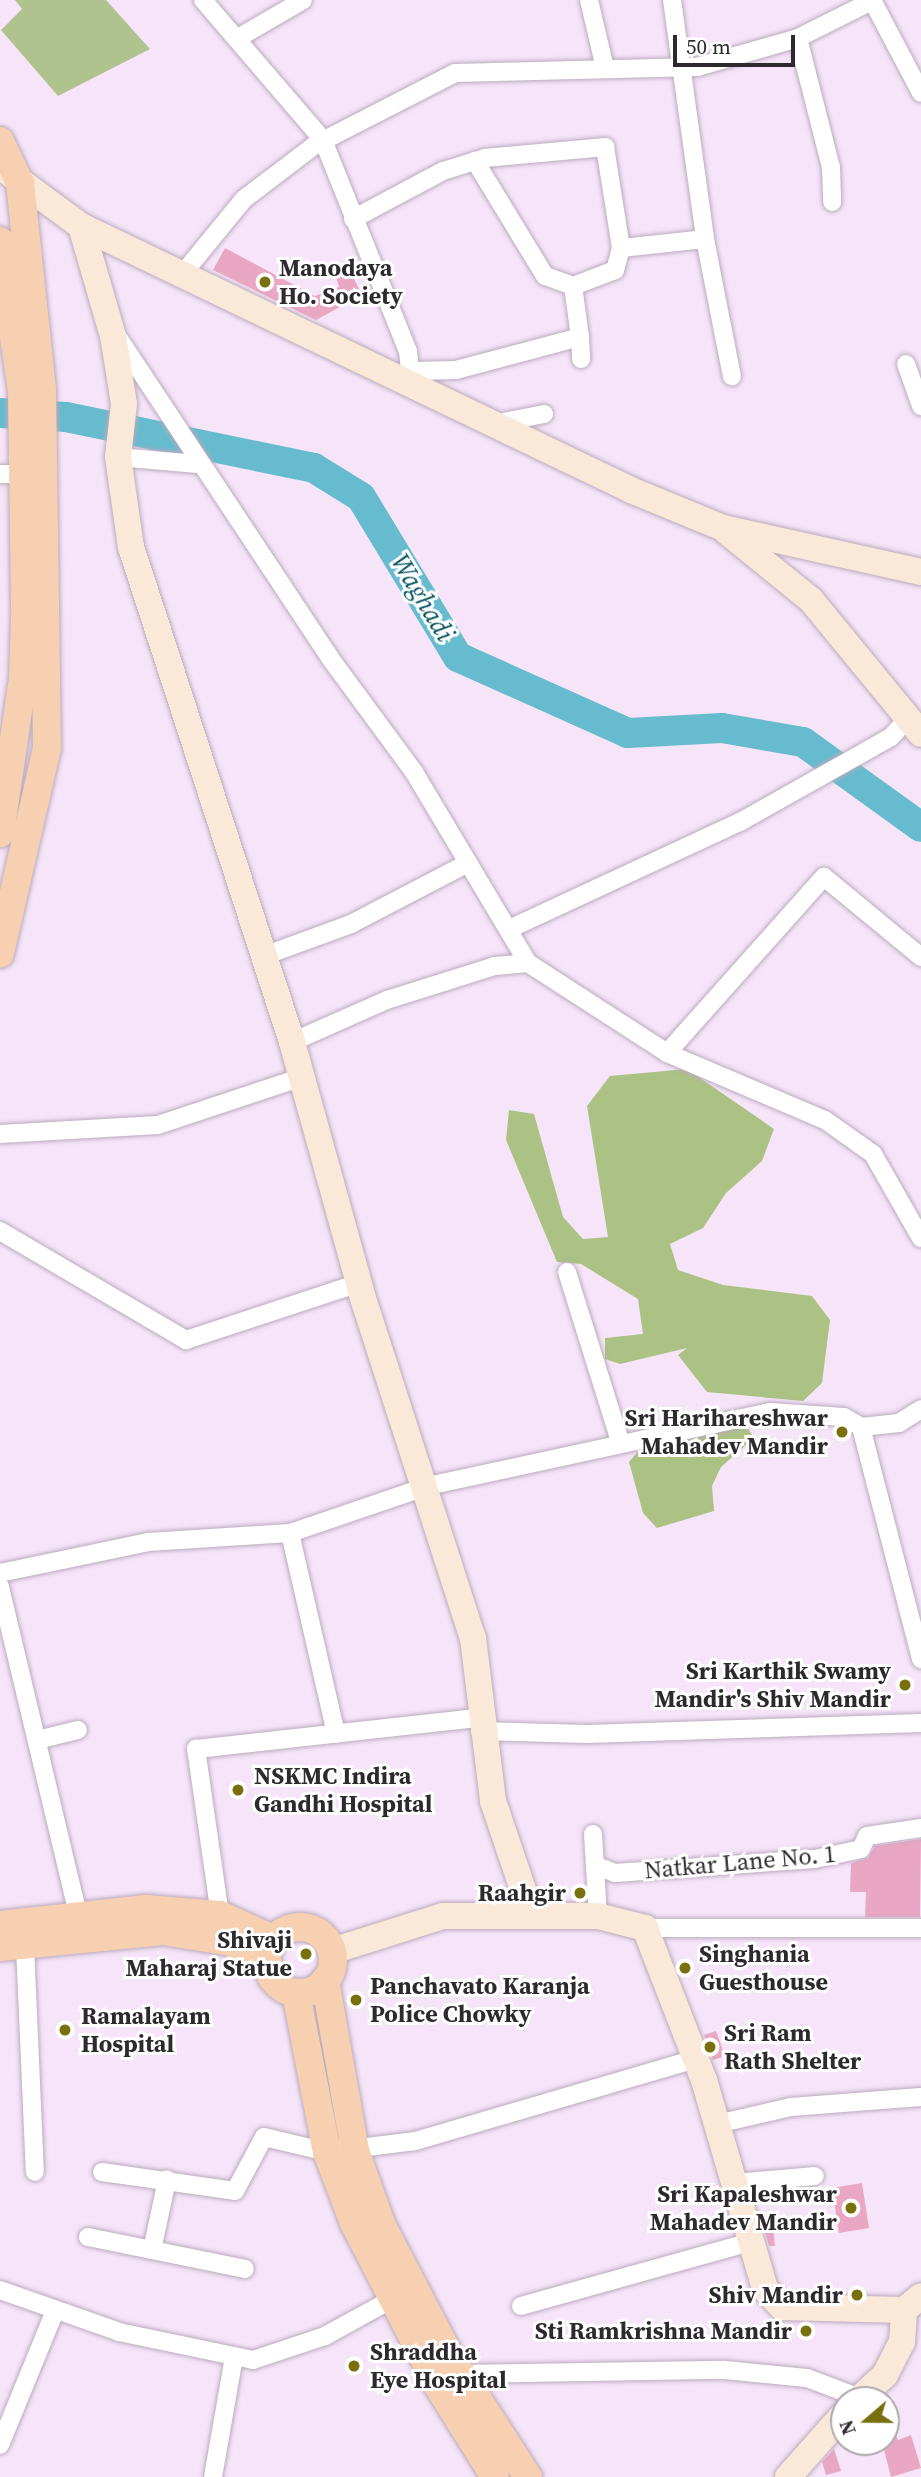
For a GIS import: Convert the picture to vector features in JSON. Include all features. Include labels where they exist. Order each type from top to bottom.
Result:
[{"type":"main road","points":[[0,142],[10,174],[32,390],[22,466],[25,617],[9,718],[0,833]]},
{"type":"main road","points":[[0,242],[32,390]]},
{"type":"main road","points":[[0,954],[47,748],[22,466]]},
{"type":"main road","points":[[0,1925],[146,1909],[220,1915],[271,1952],[277,1984],[296,1993],[317,1990],[325,1980]]},
{"type":"main road","points":[[271,1952],[288,1930],[309,1929],[332,1951],[325,1980],[355,2151],[382,2226],[461,2374],[528,2477]]},
{"type":"main road","points":[[13,1947],[163,1931],[231,1942],[271,1952]]},
{"type":"main road","points":[[296,1993],[327,2152],[392,2299],[495,2477]]},
{"type":"street","points":[[203,0],[323,140],[413,380]]},
{"type":"street","points":[[238,38],[303,0]]},
{"type":"street","points":[[589,0],[605,68]]},
{"type":"street","points":[[673,0],[685,66],[705,239],[732,376]]},
{"type":"street","points":[[185,271],[244,199],[323,140],[455,73],[685,66],[798,38],[872,0],[921,93]]},
{"type":"street","points":[[798,38],[831,167],[832,202]]},
{"type":"street","points":[[353,219],[443,171],[475,161],[605,147],[621,248],[615,270],[573,286],[545,276],[475,161]]},
{"type":"street","points":[[10,174],[81,226],[185,271],[413,380],[486,425],[723,528],[921,572]]},
{"type":"street","points":[[81,226],[108,321],[124,404],[118,457],[131,547],[261,957],[292,1042],[299,1078],[359,1283],[428,1486],[473,1637],[479,1724],[493,1801],[531,1913]]},
{"type":"street","points":[[621,248],[705,239]]},
{"type":"street","points":[[573,286],[581,359]]},
{"type":"street","points":[[108,321],[156,403],[414,772],[528,963],[667,1052],[825,1120],[873,1154],[921,1238]]},
{"type":"street","points":[[413,380],[580,337]]},
{"type":"street","points":[[906,364],[921,406]]},
{"type":"street","points":[[486,425],[544,414]]},
{"type":"street","points":[[118,457],[195,459]]},
{"type":"street","points":[[509,929],[740,822],[906,730],[811,600],[723,528]]},
{"type":"street","points":[[261,957],[351,924],[468,863]]},
{"type":"street","points":[[667,1052],[824,877],[921,957]]},
{"type":"street","points":[[292,1042],[387,1000],[495,966],[528,963]]},
{"type":"street","points":[[0,1134],[158,1125],[299,1078]]},
{"type":"street","points":[[0,1231],[186,1340],[359,1283]]},
{"type":"street","points":[[567,1272],[620,1441]]},
{"type":"street","points":[[0,1573],[148,1542],[290,1533],[428,1486],[620,1441],[770,1412],[844,1417],[861,1427],[899,1423],[921,1409]]},
{"type":"street","points":[[861,1427],[921,1659]]},
{"type":"street","points":[[290,1533],[336,1734]]},
{"type":"street","points":[[0,1587],[79,1918]]},
{"type":"street","points":[[220,1915],[196,1749],[336,1734],[479,1724],[587,1734],[921,1723]]},
{"type":"street","points":[[37,1740],[78,1730]]},
{"type":"street","name":"Natkar Lane No. 1","points":[[595,1865],[615,1873],[815,1858],[861,1849],[867,1836],[921,1828]]},
{"type":"street","points":[[593,1834],[598,1916]]},
{"type":"street","points":[[332,1951],[443,1916],[531,1913],[598,1916],[645,1928],[921,1928]]},
{"type":"street","points":[[645,1928],[696,2059],[765,2289],[782,2307],[912,2303],[902,2342],[885,2375],[873,2386]]},
{"type":"street","points":[[13,1947],[35,2172]]},
{"type":"street","points":[[102,2172],[235,2191],[264,2137],[327,2152],[355,2151],[415,2141],[696,2059]]},
{"type":"street","points":[[717,2124],[791,2108],[921,2097]]},
{"type":"street","points":[[735,2183],[815,2176]]},
{"type":"street","points":[[152,2250],[167,2180]]},
{"type":"street","points":[[88,2237],[245,2269]]},
{"type":"street","points":[[521,2306],[750,2242]]},
{"type":"street","points":[[0,2290],[55,2311],[253,2360],[325,2336],[392,2299]]},
{"type":"street","points":[[0,2445],[55,2311]]},
{"type":"street","points":[[213,2477],[234,2357]]},
{"type":"street","points":[[461,2374],[725,2370],[807,2378],[830,2391]]},
{"type":"street","points":[[788,2477],[830,2431]]},
{"type":"green space","points":[[15,0],[106,0],[150,49],[58,96],[1,30],[22,9]]},
{"type":"green space","points":[[687,1069],[774,1129],[762,1161],[726,1193],[703,1228],[670,1244],[678,1270],[723,1285],[812,1296],[830,1320],[822,1383],[803,1401],[707,1392],[678,1355],[687,1348],[620,1364],[605,1359],[605,1338],[643,1334],[638,1299],[581,1264],[557,1262],[506,1140],[509,1110],[534,1114],[563,1217],[583,1239],[608,1237],[587,1106],[610,1076]]},
{"type":"green space","points":[[743,1421],[754,1438],[721,1467],[712,1486],[714,1511],[657,1528],[643,1513],[629,1462],[642,1447]]},
{"type":"building","name":"Manodaya Ho. Society","points":[[225,248],[315,296],[339,287],[334,270],[346,263],[362,295],[316,320],[213,270]]},
{"type":"building","points":[[921,1839],[920,1917],[865,1917],[866,1892],[850,1892],[851,1863],[868,1858],[875,1846]]},
{"type":"building","points":[[716,2031],[725,2056],[713,2060],[704,2035]]},
{"type":"building","name":"Sri Kapaleshwar Mahadev Mandir","points":[[862,2183],[869,2228],[839,2233],[832,2188]]},
{"type":"building","points":[[772,2217],[775,2246],[769,2246],[761,2218]]},
{"type":"building","points":[[911,2435],[921,2468],[891,2477],[886,2456],[900,2456],[900,2439]]},
{"type":"building","points":[[830,2453],[830,2456],[836,2456],[841,2471],[826,2475],[822,2462]]},
{"type":"waterway","name":"Waghadi","points":[[0,413],[66,417],[314,468],[361,497],[458,657],[628,733],[722,728],[803,742],[921,827]]},
{"type":"place","name":"Manodaya Ho. Society","points":[[265,282]]},
{"type":"place","name":"Sri Harihareshwar Mahadev Mandir","points":[[842,1432]]},
{"type":"place","name":"Sri Karthik Swamy Mandir's Shiv Mandir","points":[[905,1685]]},
{"type":"place","name":"NSKMC Indira Gandhi Hospital","points":[[238,1790]]},
{"type":"place","name":"Raahgir","points":[[580,1893]]},
{"type":"place","name":"Shivaji Maharaj Statue","points":[[306,1954]]},
{"type":"place","name":"Singhania Guesthouse","points":[[685,1968]]},
{"type":"place","name":"Panchavato Karanja Police Chowky","points":[[356,2000]]},
{"type":"place","name":"Ramalayam Hospital","points":[[65,2030]]},
{"type":"place","name":"Sri Ram Rath Shelter","points":[[710,2047]]},
{"type":"place","name":"Sri Kapaleshwar Mahadev Mandir","points":[[851,2208]]},
{"type":"place","name":"Shiv Mandir","points":[[857,2295]]},
{"type":"place","name":"Sti Ramkrishna Mandir","points":[[806,2331]]},
{"type":"place","name":"Shraddha Eye Hospital","points":[[354,2366]]}]
